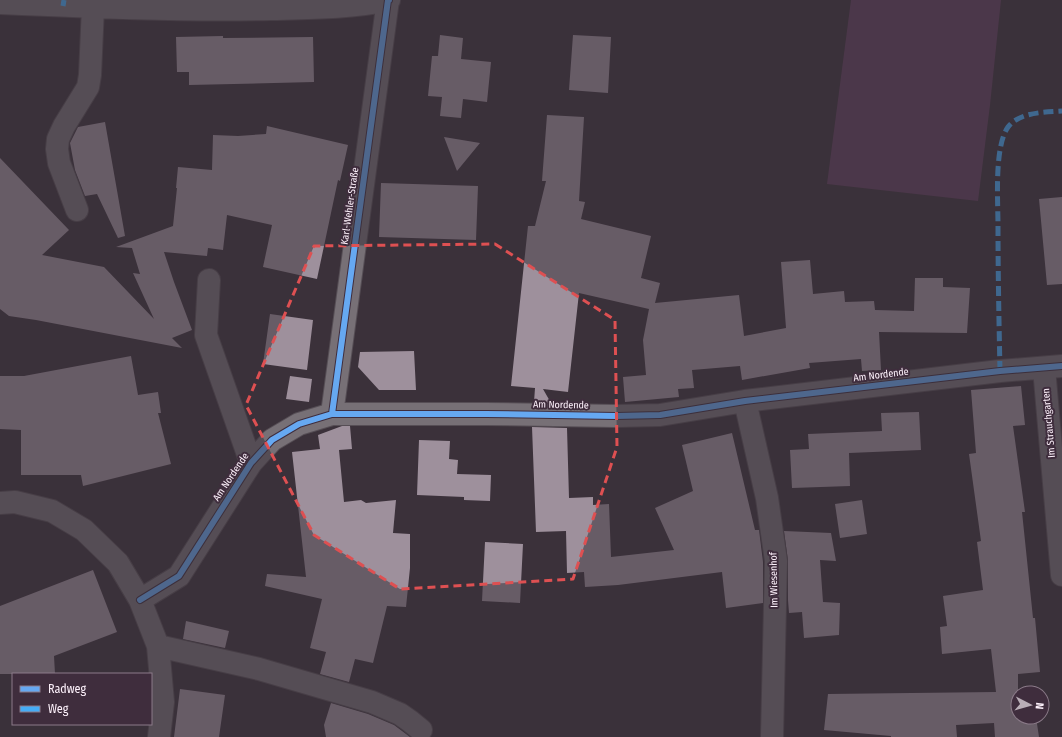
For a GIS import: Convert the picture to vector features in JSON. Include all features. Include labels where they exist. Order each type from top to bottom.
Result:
[{"type":"street","points":[[0,3],[63,3],[94,7],[227,10],[334,7],[353,2],[389,0]]},
{"type":"street","name":"Karl-Wehler-Straße","points":[[332,414],[389,0]]},
{"type":"street","points":[[77,210],[59,163],[57,149],[58,139],[64,126],[88,87],[94,7]]},
{"type":"street","points":[[209,280],[206,334],[251,463]]},
{"type":"street","name":"Am Nordende","points":[[140,600],[179,576],[251,463],[272,440],[300,424],[332,414],[660,415],[745,402],[1053,367]]},
{"type":"street","name":"Im Strauchgarten","points":[[1053,367],[1062,575]]},
{"type":"street","name":"Im Wiesenhof","points":[[745,402],[767,498],[776,561],[772,737]]},
{"type":"street","points":[[0,503],[15,502],[52,510],[84,530],[118,563],[140,600],[158,646],[162,702],[159,737]]},
{"type":"street","points":[[158,646],[259,669],[372,702],[400,714],[421,730]]},
{"type":"highlighted area","points":[[495,244],[615,320],[617,447],[573,579],[400,589],[314,535],[246,405],[314,246]]},
{"type":"shaded area","points":[[851,0],[1001,0],[978,201],[827,184]]},
{"type":"building","points":[[440,35],[463,38],[461,59],[491,62],[487,102],[463,99],[461,118],[440,116],[442,97],[428,96],[432,56],[438,56]]},
{"type":"building","points":[[573,35],[611,37],[608,93],[569,90]]},
{"type":"building","points":[[223,36],[223,38],[313,37],[314,82],[189,85],[189,72],[177,72],[176,37]]},
{"type":"building","points":[[547,115],[584,117],[579,201],[585,202],[581,219],[651,236],[641,278],[660,283],[655,303],[739,295],[744,336],[786,328],[781,262],[810,260],[813,294],[844,291],[845,302],[874,301],[875,310],[914,311],[915,278],[943,278],[943,287],[970,288],[967,333],[879,332],[881,370],[862,371],[861,359],[809,363],[810,368],[742,380],[740,366],[692,370],[694,388],[678,389],[679,397],[625,402],[623,377],[646,375],[643,340],[649,309],[579,293],[568,392],[543,389],[551,403],[534,402],[535,388],[511,386],[528,226],[535,226],[546,181],[542,181]]},
{"type":"building","points":[[105,122],[125,236],[118,238],[97,194],[85,196],[75,170],[70,143],[78,127]]},
{"type":"building","points":[[267,126],[348,145],[340,181],[338,180],[317,279],[263,267],[272,225],[227,215],[223,250],[208,248],[207,256],[164,252],[192,330],[172,338],[182,348],[9,316],[0,309],[0,158],[69,230],[42,255],[104,267],[154,319],[133,273],[140,274],[132,248],[116,247],[173,226],[178,167],[212,170],[213,135],[238,136],[266,134]]},
{"type":"building","points":[[444,137],[480,143],[457,171]]},
{"type":"building","points":[[381,183],[478,186],[476,240],[379,237]]},
{"type":"building","points":[[1062,197],[1062,284],[1047,285],[1039,199]]},
{"type":"building","points":[[270,314],[313,320],[307,370],[263,364]]},
{"type":"building","points":[[414,351],[416,390],[379,390],[358,367],[360,352]]},
{"type":"building","points":[[131,356],[138,395],[158,392],[161,413],[158,413],[171,464],[83,486],[81,475],[21,475],[21,430],[0,429],[0,376],[24,376]]},
{"type":"building","points":[[290,376],[312,379],[309,402],[286,399]]},
{"type":"building","points":[[1021,386],[1025,425],[1013,426],[1025,512],[1022,512],[1040,672],[1018,674],[1018,685],[1010,685],[1010,725],[1037,725],[1039,737],[995,737],[994,723],[956,725],[957,737],[891,737],[824,730],[828,694],[996,692],[991,649],[942,654],[940,627],[947,626],[943,596],[983,590],[977,542],[981,541],[969,454],[976,453],[971,390]]},
{"type":"building","points":[[919,412],[921,450],[849,453],[850,486],[792,488],[790,450],[809,449],[808,434],[882,431],[881,413]]},
{"type":"building","points":[[342,426],[350,426],[352,449],[339,450],[344,502],[361,500],[366,503],[396,500],[393,533],[410,534],[410,568],[406,607],[387,606],[373,663],[355,659],[349,682],[320,674],[326,652],[310,648],[322,599],[265,586],[267,574],[306,577],[292,452],[320,449],[318,435]]},
{"type":"building","points":[[532,427],[567,428],[569,498],[593,497],[593,505],[609,504],[611,557],[674,550],[655,508],[693,491],[682,445],[732,433],[755,530],[759,530],[763,562],[763,603],[726,608],[722,572],[618,585],[585,587],[584,572],[567,573],[566,531],[536,532]]},
{"type":"building","points":[[419,440],[450,441],[449,459],[458,460],[457,474],[491,475],[490,501],[464,500],[464,497],[417,495]]},
{"type":"building","points":[[862,500],[867,534],[840,538],[835,504]]},
{"type":"building","points":[[784,531],[831,533],[836,561],[820,560],[823,602],[840,603],[839,635],[804,638],[802,612],[789,613],[788,561]]},
{"type":"building","points":[[485,542],[523,544],[520,603],[482,601]]},
{"type":"building","points":[[93,570],[117,632],[54,656],[55,673],[0,674],[0,606]]},
{"type":"building","points":[[186,621],[229,631],[225,648],[183,639]]},
{"type":"building","points":[[180,689],[225,695],[219,737],[174,737]]},
{"type":"building","points":[[331,703],[368,714],[394,725],[410,737],[326,737],[324,725]]},
{"type":"marked path","points":[[63,6],[64,0]]},
{"type":"marked path","points":[[1000,371],[997,189],[1001,147],[1008,127],[1019,118],[1033,114],[1062,111]]},
{"type":"cycle path","points":[[332,414],[389,0]]},
{"type":"cycle path","points":[[140,600],[179,576],[251,463],[272,440],[299,424],[332,414],[660,415],[745,401],[1000,371],[1062,366]]}]
